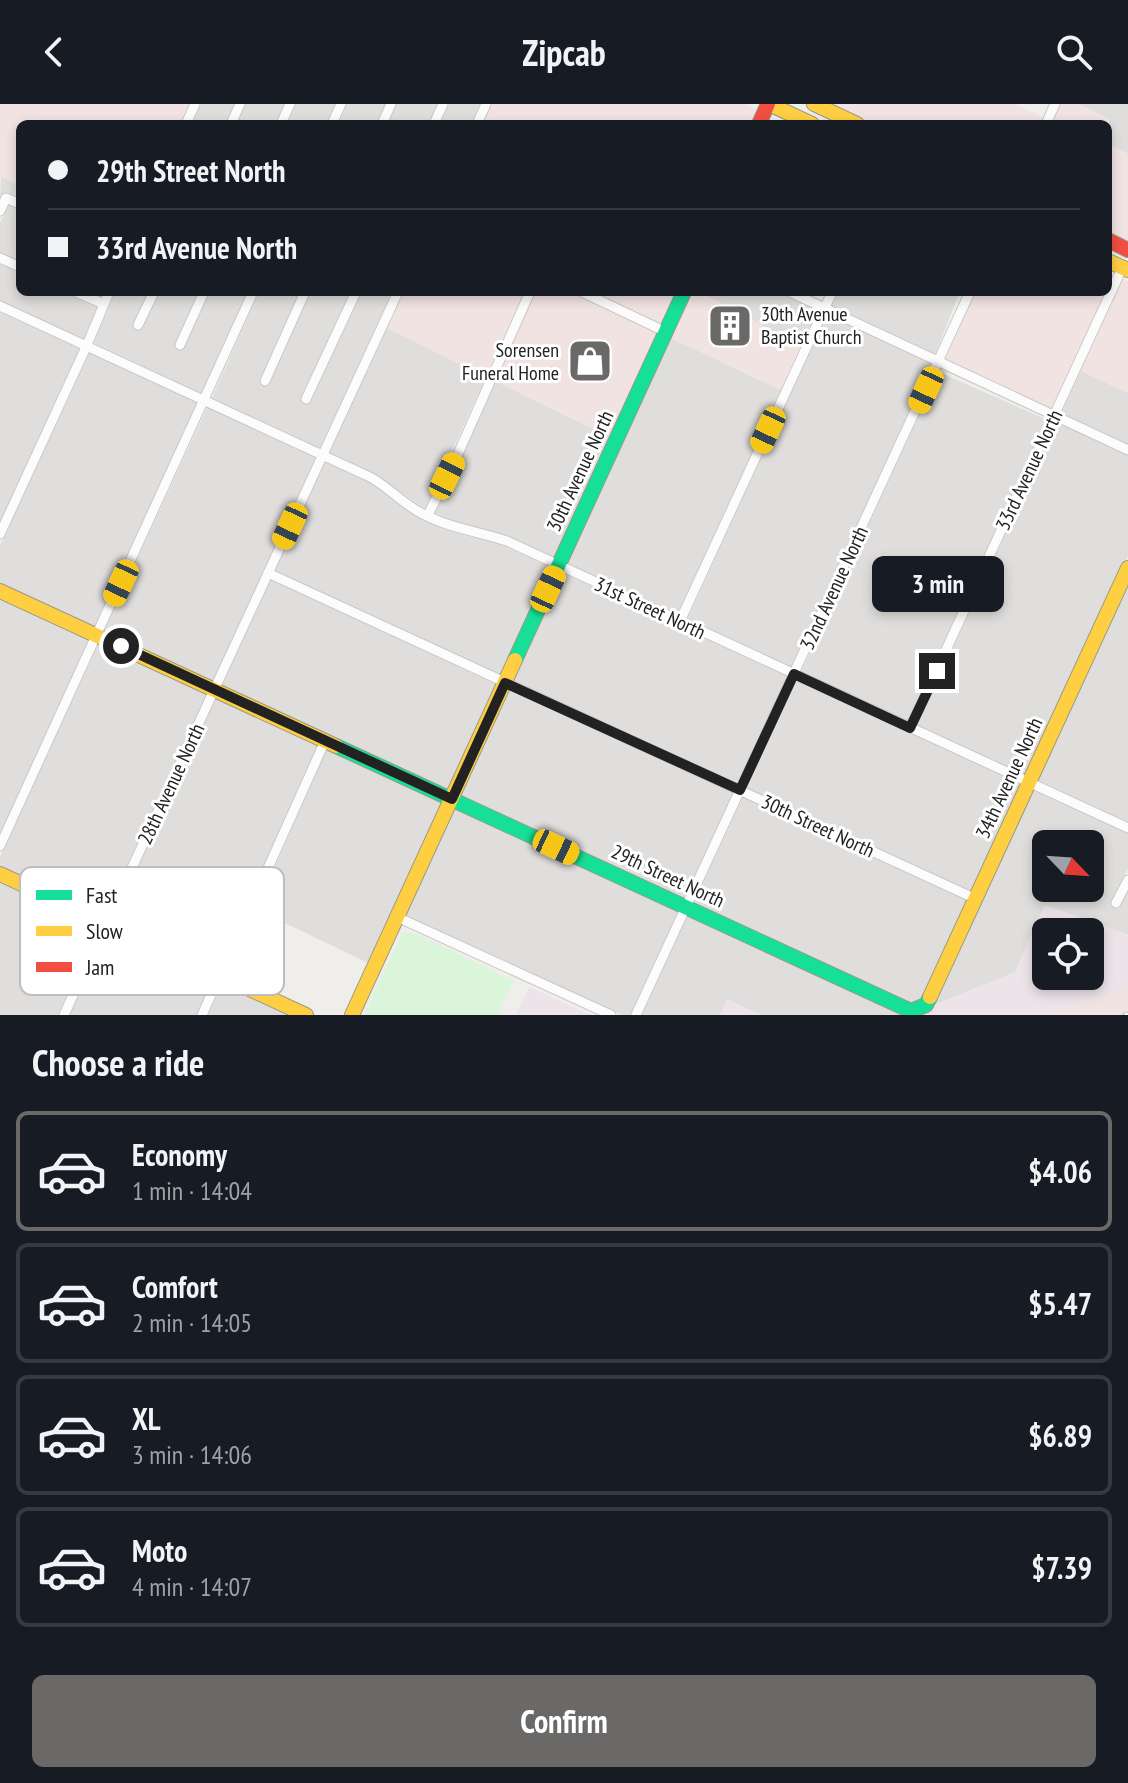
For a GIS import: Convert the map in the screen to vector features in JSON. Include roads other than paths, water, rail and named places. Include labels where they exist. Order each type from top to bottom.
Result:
[{"type":"main road","points":[[768,104],[803,120]]},
{"type":"main road","points":[[814,104],[848,120]]},
{"type":"main road","name":"30th Avenue North","points":[[352,1015],[682,296]]},
{"type":"main road","name":"34th Avenue North","points":[[926,1005],[1128,568]]},
{"type":"main road","name":"29th Street North","points":[[0,591],[911,1011],[926,1005]]},
{"type":"main road","points":[[0,874],[20,883]]},
{"type":"main road","points":[[263,995],[306,1015]]},
{"type":"street","points":[[0,211],[6,198],[16,202]]},
{"type":"street","name":"33rd Avenue North","points":[[1112,295],[1126,265]]},
{"type":"street","points":[[85,296],[104,304]]},
{"type":"street","points":[[0,534],[107,296]]},
{"type":"street","points":[[138,325],[152,296]]},
{"type":"street","points":[[180,345],[202,296]]},
{"type":"street","points":[[0,846],[251,296]]},
{"type":"street","points":[[265,381],[303,296]]},
{"type":"street","points":[[306,399],[354,296]]},
{"type":"street","name":"28th Avenue North","points":[[132,867],[396,296]]},
{"type":"street","points":[[428,515],[528,296]]},
{"type":"street","points":[[590,296],[666,332]]},
{"type":"street","points":[[798,296],[1128,450]]},
{"type":"street","points":[[680,621],[830,296]]},
{"type":"street","name":"32nd Avenue North","points":[[636,1015],[968,296]]},
{"type":"street","name":"33rd Avenue North","points":[[910,728],[1111,296]]},
{"type":"street","name":"31st Street North","points":[[0,306],[372,478],[428,515],[460,529],[507,541],[1128,828]]},
{"type":"street","name":"30th Street North","points":[[268,573],[976,899]]},
{"type":"street","points":[[268,867],[325,741]]},
{"type":"street","points":[[1116,903],[1128,880]]},
{"type":"street","points":[[397,917],[611,1015]]},
{"type":"street","name":"28th Avenue North","points":[[64,1015],[73,995]]},
{"type":"street","points":[[202,1015],[211,995]]},
{"type":"place","name":"30th Avenue Baptist Church","points":[[730,326]]},
{"type":"place","name":"Sorensen Funeral Home","points":[[590,361]]}]
